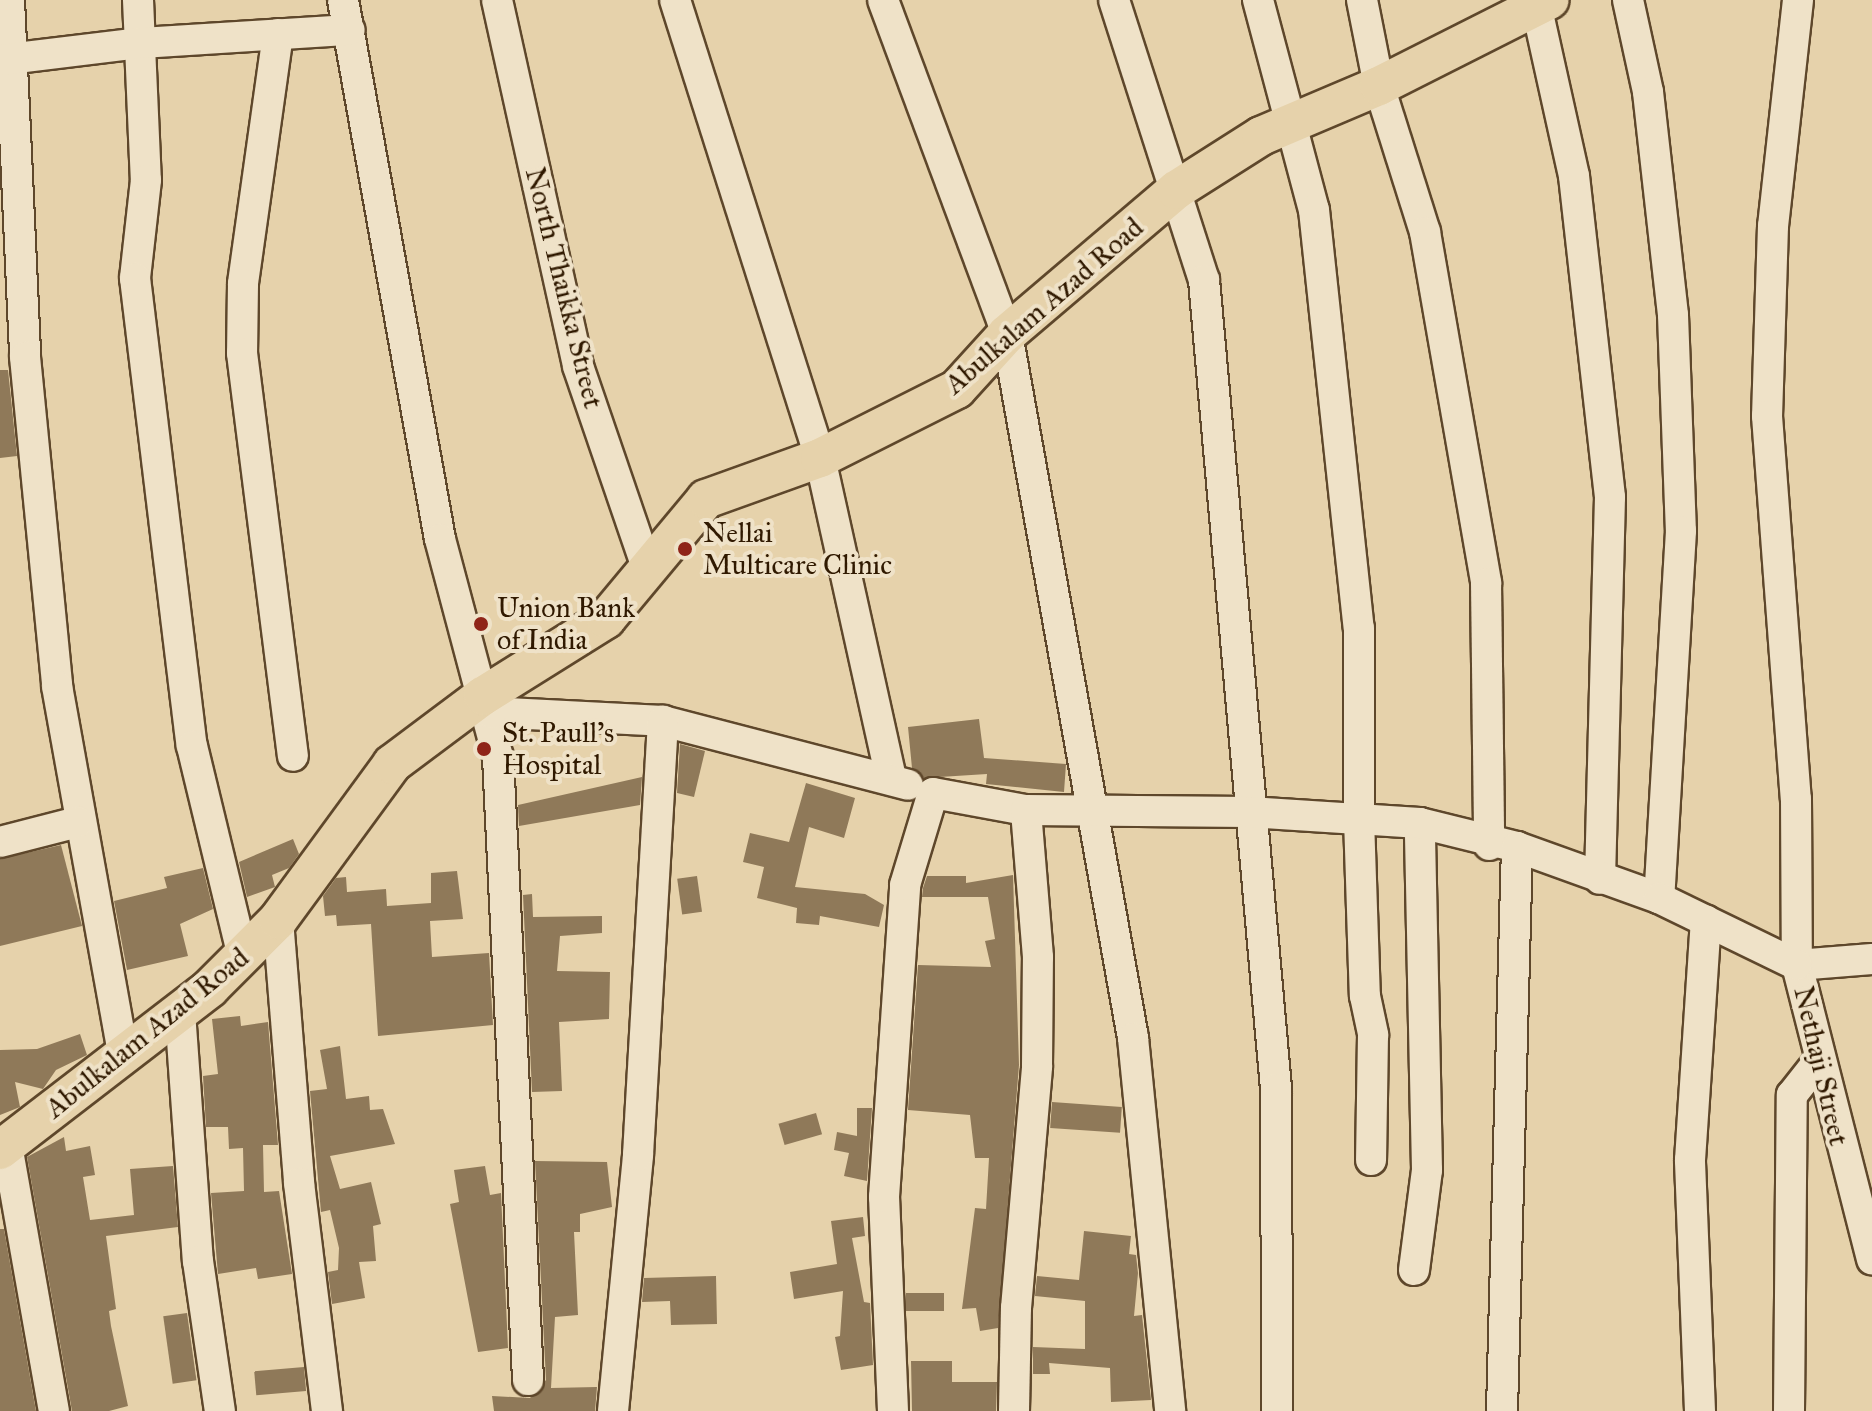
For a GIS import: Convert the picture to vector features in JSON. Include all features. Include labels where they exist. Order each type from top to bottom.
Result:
[{"type":"main road","name":"Abulkalam Azad Road","points":[[3,1147],[124,1057],[243,957],[278,920],[392,764],[486,704],[606,619],[706,499],[820,458],[957,389],[1007,334],[1176,190],[1261,136],[1379,86],[1540,3]]},
{"type":"street","points":[[9,0],[7,60],[25,357],[57,686],[78,822],[124,1057]]},
{"type":"street","points":[[138,0],[146,180],[137,292],[192,746],[243,957]]},
{"type":"street","points":[[343,0],[440,539],[498,757],[508,910],[528,1380]]},
{"type":"street","name":"North Thaikka Street","points":[[497,0],[578,366],[648,571]]},
{"type":"street","points":[[675,0],[820,458],[891,779]]},
{"type":"street","points":[[883,0],[1007,334],[1133,1038],[1170,1411]]},
{"type":"street","points":[[1114,0],[1204,280],[1276,1089],[1277,1411]]},
{"type":"street","points":[[1258,0],[1295,121],[1314,210],[1359,628],[1359,819],[1365,996],[1373,1035],[1371,1160]]},
{"type":"street","points":[[1362,0],[1379,86],[1425,232],[1486,583],[1503,846],[1502,1411]]},
{"type":"street","points":[[1628,0],[1648,92],[1673,315],[1681,531],[1659,898]]},
{"type":"street","name":"Nethaji Street","points":[[1798,0],[1773,226],[1767,416],[1796,799],[1797,965],[1818,1062],[1872,1260]]},
{"type":"street","points":[[1540,3],[1574,176],[1610,497],[1600,879]]},
{"type":"street","points":[[7,60],[141,43],[350,30]]},
{"type":"street","points":[[278,34],[243,284],[242,353],[293,756]]},
{"type":"street","points":[[486,704],[663,721],[891,779],[933,793],[1026,810],[1249,812],[1420,823],[1503,846],[1659,898],[1797,965],[1872,959]]},
{"type":"street","points":[[613,1411],[638,1155],[663,721]]},
{"type":"street","points":[[893,1411],[884,1197],[895,1000],[905,885],[933,793]]},
{"type":"street","points":[[1014,1411],[1016,1308],[1037,1066],[1038,957],[1026,810]]},
{"type":"street","points":[[0,842],[78,822]]},
{"type":"street","points":[[1414,1270],[1427,1170],[1420,823]]},
{"type":"street","points":[[278,920],[299,1183],[327,1411]]},
{"type":"street","points":[[1700,1411],[1690,1160],[1706,921]]},
{"type":"street","points":[[180,1012],[198,1261],[220,1411]]},
{"type":"street","points":[[1789,1411],[1792,1095],[1818,1062]]},
{"type":"street","points":[[3,1147],[54,1411]]},
{"type":"building","points":[[0,370],[8,370],[17,456],[0,458]]},
{"type":"building","points":[[979,719],[984,758],[1066,764],[1064,792],[986,784],[987,774],[924,778],[912,768],[908,727]]},
{"type":"building","points":[[680,744],[705,751],[694,797],[677,793]]},
{"type":"building","points":[[642,777],[640,805],[519,826],[518,805]]},
{"type":"building","points":[[806,783],[855,798],[844,838],[809,827],[795,887],[865,894],[884,905],[879,927],[820,916],[819,925],[796,923],[797,908],[757,898],[764,867],[743,862],[750,833],[789,842]]},
{"type":"building","points":[[293,839],[299,854],[289,868],[272,875],[275,887],[247,897],[239,862]]},
{"type":"building","points":[[61,845],[82,926],[0,946],[0,859]]},
{"type":"building","points":[[203,868],[213,909],[180,924],[188,956],[127,970],[114,901],[167,888],[164,877]]},
{"type":"building","points":[[457,871],[463,919],[430,921],[432,957],[489,953],[493,1025],[378,1036],[371,924],[337,926],[336,915],[325,916],[323,896],[336,878],[346,877],[347,892],[386,889],[387,906],[431,903],[431,873]]},
{"type":"building","points":[[1013,875],[1019,1065],[998,1328],[980,1331],[976,1308],[962,1309],[975,1208],[986,1209],[989,1158],[975,1158],[970,1115],[908,1110],[918,965],[991,967],[985,941],[995,939],[988,897],[922,897],[927,876],[966,876],[966,883]]},
{"type":"building","points":[[697,876],[702,912],[682,914],[677,879]]},
{"type":"building","points":[[532,894],[533,917],[602,916],[602,933],[560,936],[557,971],[610,972],[609,1019],[559,1022],[562,1091],[532,1092],[523,895]]},
{"type":"building","points":[[240,1016],[241,1026],[268,1022],[278,1145],[263,1145],[264,1192],[279,1191],[292,1274],[258,1279],[256,1268],[218,1274],[211,1193],[244,1191],[243,1148],[229,1149],[228,1127],[206,1127],[203,1076],[218,1074],[212,1019]]},
{"type":"building","points":[[80,1034],[87,1055],[56,1070],[43,1089],[15,1082],[20,1107],[0,1115],[0,1050],[37,1049]]},
{"type":"building","points":[[340,1046],[346,1099],[369,1096],[370,1110],[383,1109],[395,1144],[330,1156],[340,1189],[371,1182],[381,1224],[373,1226],[376,1261],[359,1262],[365,1298],[332,1304],[328,1272],[338,1270],[339,1248],[330,1210],[321,1212],[310,1091],[327,1089],[320,1050]]},
{"type":"building","points":[[1052,1102],[1122,1107],[1120,1133],[1050,1128]]},
{"type":"building","points":[[857,1108],[872,1108],[867,1181],[844,1176],[849,1153],[834,1150],[837,1132],[857,1136]]},
{"type":"building","points":[[816,1113],[822,1134],[785,1145],[779,1124]]},
{"type":"building","points":[[64,1137],[66,1151],[90,1146],[95,1175],[83,1177],[90,1220],[134,1215],[130,1169],[173,1166],[178,1227],[106,1236],[116,1309],[109,1311],[128,1406],[109,1411],[72,1411],[27,1157]]},
{"type":"building","points":[[535,1161],[607,1162],[612,1207],[580,1214],[580,1232],[574,1232],[578,1315],[555,1317],[551,1388],[597,1387],[595,1411],[494,1411],[492,1396],[530,1398],[546,1380]]},
{"type":"building","points":[[485,1166],[490,1195],[501,1193],[508,1348],[478,1352],[450,1204],[459,1202],[454,1170]]},
{"type":"building","points":[[863,1217],[865,1236],[852,1238],[864,1302],[870,1303],[873,1365],[841,1370],[835,1337],[840,1336],[843,1291],[794,1299],[790,1272],[837,1264],[831,1221]]},
{"type":"building","points":[[0,1229],[4,1229],[36,1411],[0,1411]]},
{"type":"building","points":[[1084,1231],[1131,1236],[1129,1254],[1136,1255],[1138,1273],[1134,1316],[1142,1315],[1151,1400],[1111,1402],[1110,1368],[1049,1363],[1050,1374],[1033,1374],[1033,1347],[1085,1349],[1085,1301],[1035,1296],[1037,1276],[1079,1280]]},
{"type":"building","points":[[716,1276],[717,1324],[671,1325],[670,1301],[642,1302],[644,1278]]},
{"type":"building","points":[[906,1293],[944,1293],[944,1311],[906,1311]]},
{"type":"building","points":[[187,1313],[196,1380],[173,1384],[163,1316]]},
{"type":"building","points":[[911,1361],[952,1361],[952,1382],[997,1382],[996,1411],[912,1411]]},
{"type":"building","points":[[304,1367],[306,1391],[256,1395],[254,1371]]},
{"type":"place","name":"Nellai Multicare Clinic","points":[[685,549]]},
{"type":"place","name":"Union Bank of India","points":[[481,624]]},
{"type":"place","name":"St. Paull's Hospital","points":[[484,749]]}]
